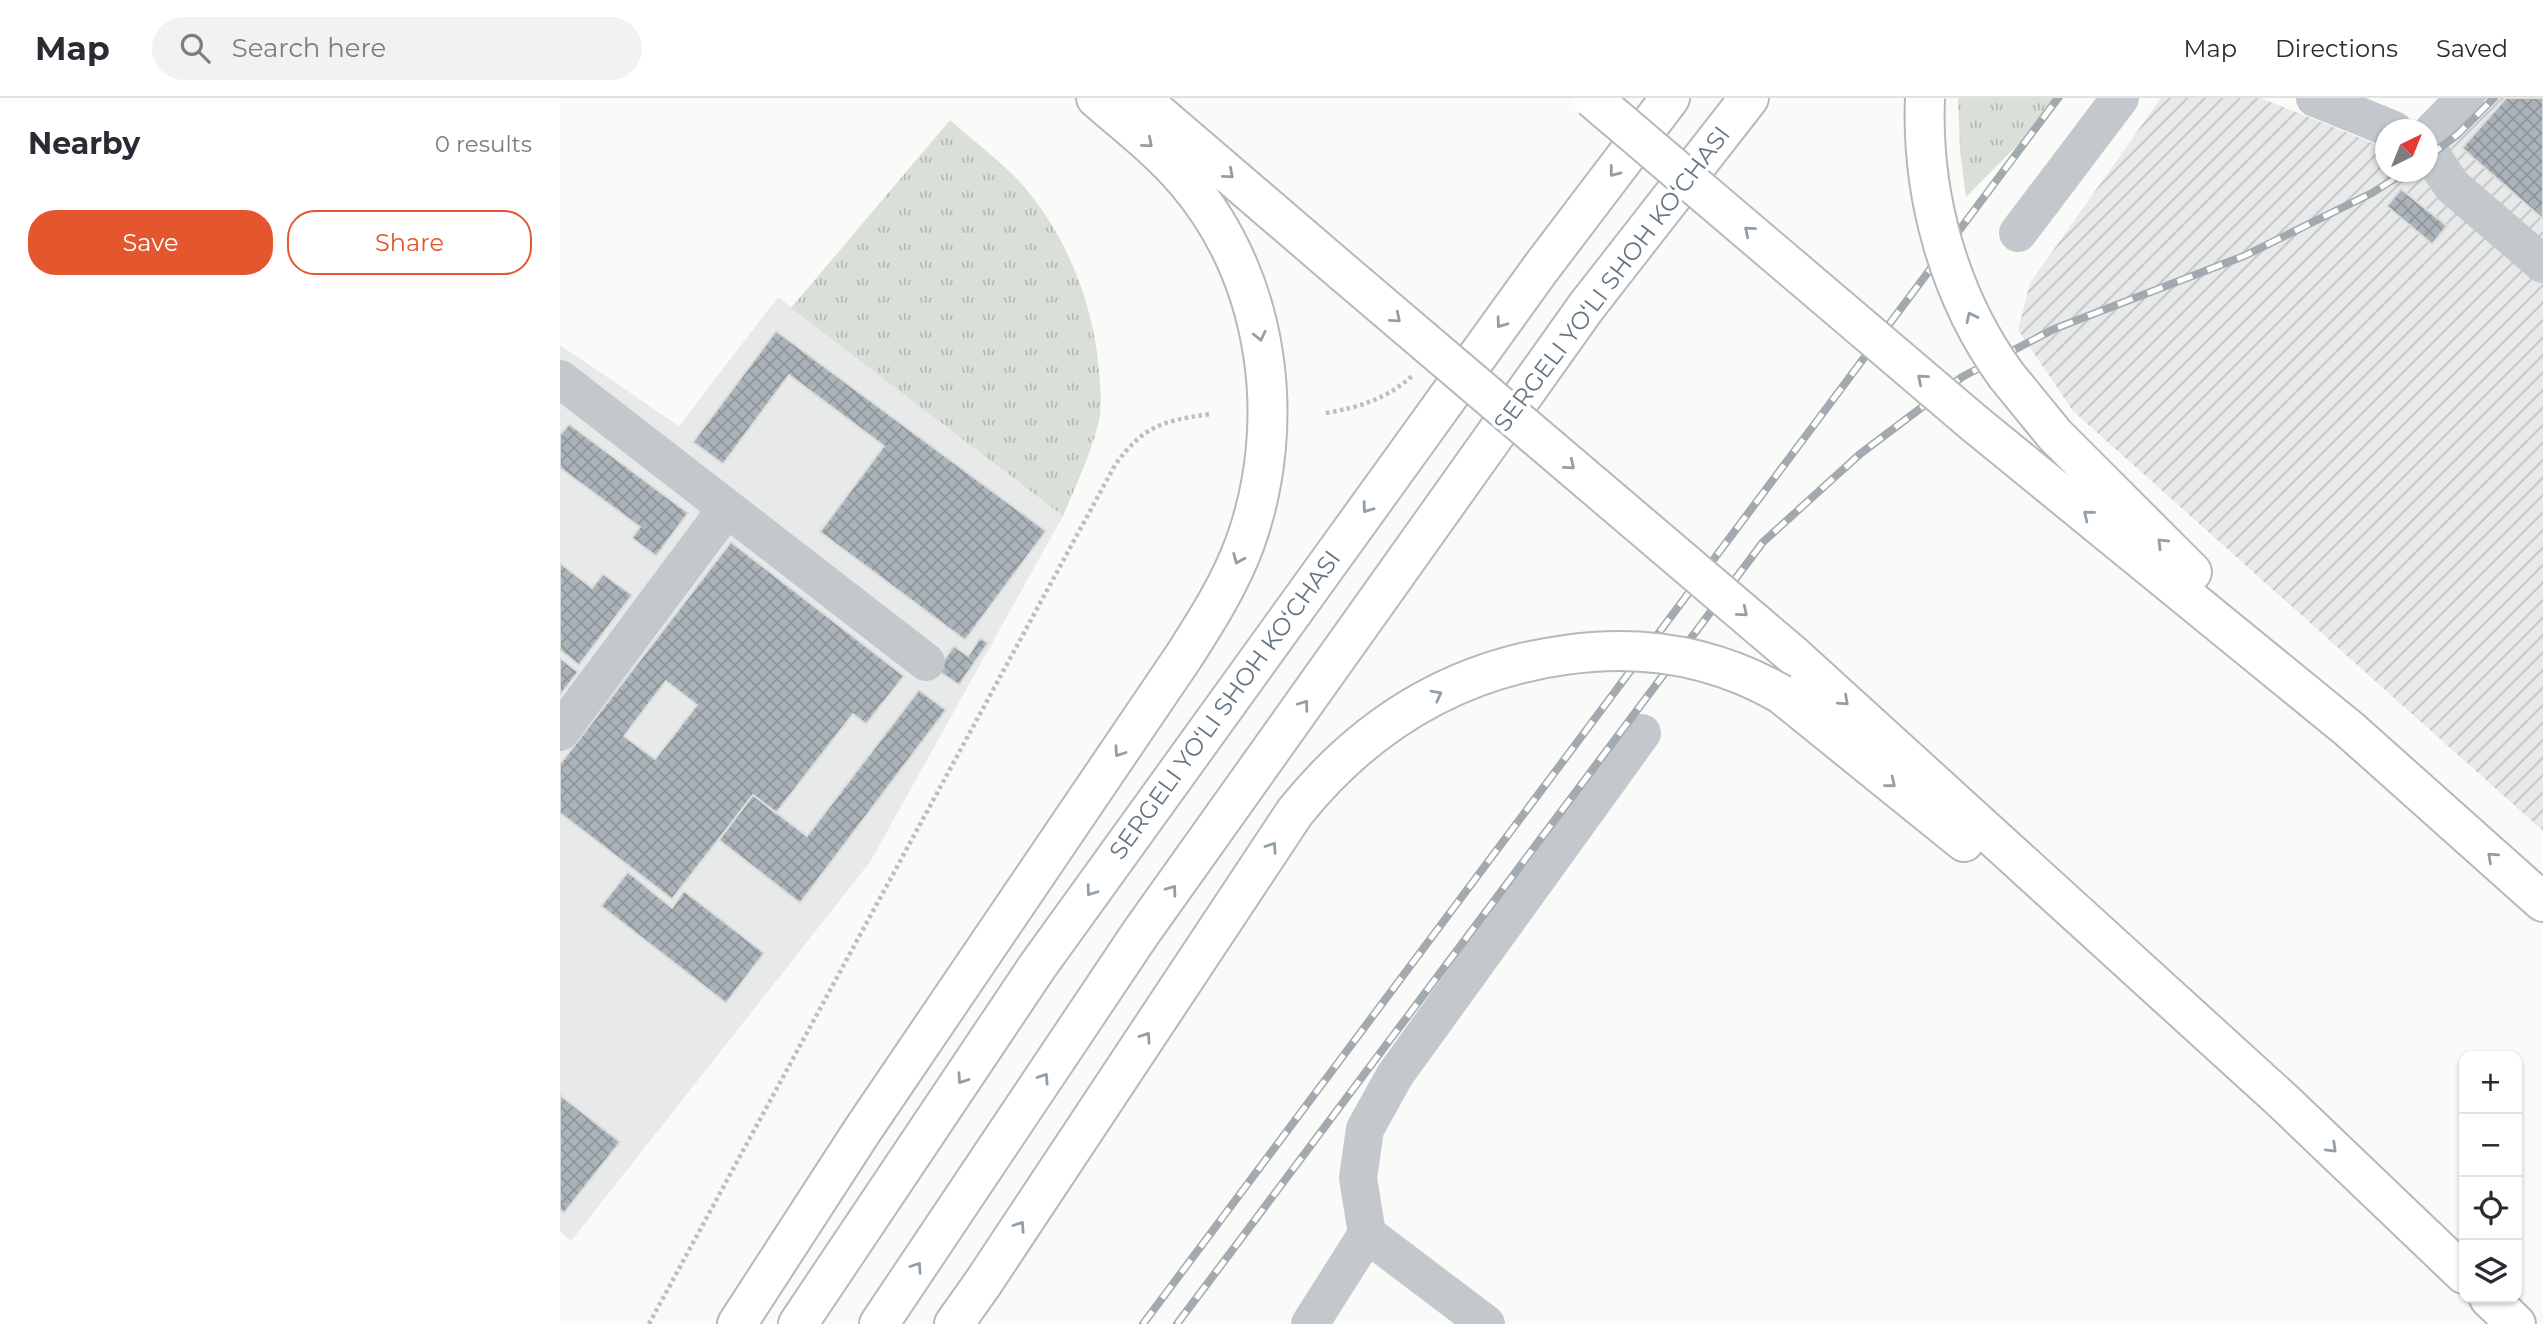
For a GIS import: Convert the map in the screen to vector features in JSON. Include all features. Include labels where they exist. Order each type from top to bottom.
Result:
[{"type":"main road","points":[[737,1324],[862,1131],[1191,644],[1227,585],[1251,522],[1266,454],[1268,406],[1264,354],[1246,286],[1215,220],[1187,182],[1155,149],[1096,98]]},
{"type":"main road","points":[[1140,98],[1793,654],[2283,1101],[2459,1269]]},
{"type":"main road","points":[[1592,98],[1974,423],[2349,729],[2543,902]]},
{"type":"main road","name":"SERGELI YO‘LI SHOH KO‘CHASI","points":[[798,1324],[1037,967],[1533,279],[1670,98]]},
{"type":"main road","name":"SERGELI YO‘LI SHOH KO‘CHASI","points":[[879,1324],[1140,934],[1586,307],[1749,98]]},
{"type":"main road","points":[[1925,98],[1929,177],[1942,241],[1963,301],[1983,340],[2006,375],[2055,435],[2349,729]]},
{"type":"main road","points":[[954,1324],[1296,812],[1336,767],[1382,727],[1444,691],[1492,670],[1527,661],[1593,651],[1645,651],[1694,658],[1738,672],[1780,694],[2283,1101]]},
{"type":"street","points":[[2018,233],[2120,98]]},
{"type":"street","points":[[2315,98],[2375,122]]},
{"type":"street","points":[[2438,124],[2465,98]]},
{"type":"street","points":[[2438,166],[2452,186],[2543,264]]},
{"type":"street","points":[[560,379],[926,662]]},
{"type":"street","points":[[560,732],[727,508]]},
{"type":"street","points":[[1486,1324],[1446,1311],[1367,1234],[1358,1178],[1365,1129],[1395,1075],[1642,733]]},
{"type":"street","points":[[1310,1324],[1367,1234]]},
{"type":"path","points":[[1326,413],[1375,402],[1417,372]]},
{"type":"path","points":[[649,1324],[1115,465],[1132,444],[1161,423],[1210,414]]},
{"type":"shaded area","points":[[2161,98],[2261,98],[2375,144],[2375,182],[2438,182],[2438,133],[2447,98],[2543,98],[2543,831],[2073,411],[2018,330],[2030,283]]},
{"type":"shaded area","points":[[778,297],[1063,516],[870,862],[571,1241],[560,1231],[560,345],[679,426]]},
{"type":"green space","points":[[1958,98],[2064,98],[1966,197],[1960,151]]},
{"type":"green space","points":[[950,120],[1010,172],[1033,198],[1060,238],[1087,305],[1097,352],[1100,413],[1088,457],[1063,516],[791,308]]},
{"type":"building","points":[[2506,98],[2543,98],[2543,219],[2462,148]]},
{"type":"building","points":[[2401,189],[2447,226],[2432,244],[2387,206]]},
{"type":"building","points":[[776,331],[1046,531],[965,640],[820,532],[884,446],[789,375],[723,464],[693,442]]},
{"type":"building","points":[[569,424],[688,513],[656,556],[632,538],[640,527],[560,468],[560,435]]},
{"type":"building","points":[[731,542],[904,676],[866,724],[853,714],[776,813],[753,795],[672,899],[560,813],[560,764]],"holes":[[[666,681],[697,705],[655,759],[624,736]]]},
{"type":"building","points":[[560,563],[592,588],[603,574],[632,595],[579,665],[560,650]]},
{"type":"building","points":[[980,638],[988,643],[959,685],[937,670],[954,646],[968,656]]},
{"type":"building","points":[[560,658],[578,672],[560,695]]},
{"type":"building","points":[[919,690],[946,710],[800,903],[719,840],[753,795],[807,836]]},
{"type":"building","points":[[628,872],[672,908],[684,891],[764,953],[726,1003],[601,906]]},
{"type":"building","points":[[560,1095],[620,1142],[564,1213],[560,1210]]},
{"type":"railway","points":[[1143,1324],[2058,98]]},
{"type":"railway","points":[[2438,149],[2458,134],[2494,98]]},
{"type":"railway","points":[[1177,1324],[1763,542],[1860,454],[1962,377],[2054,329],[2244,256],[2389,182]]}]
